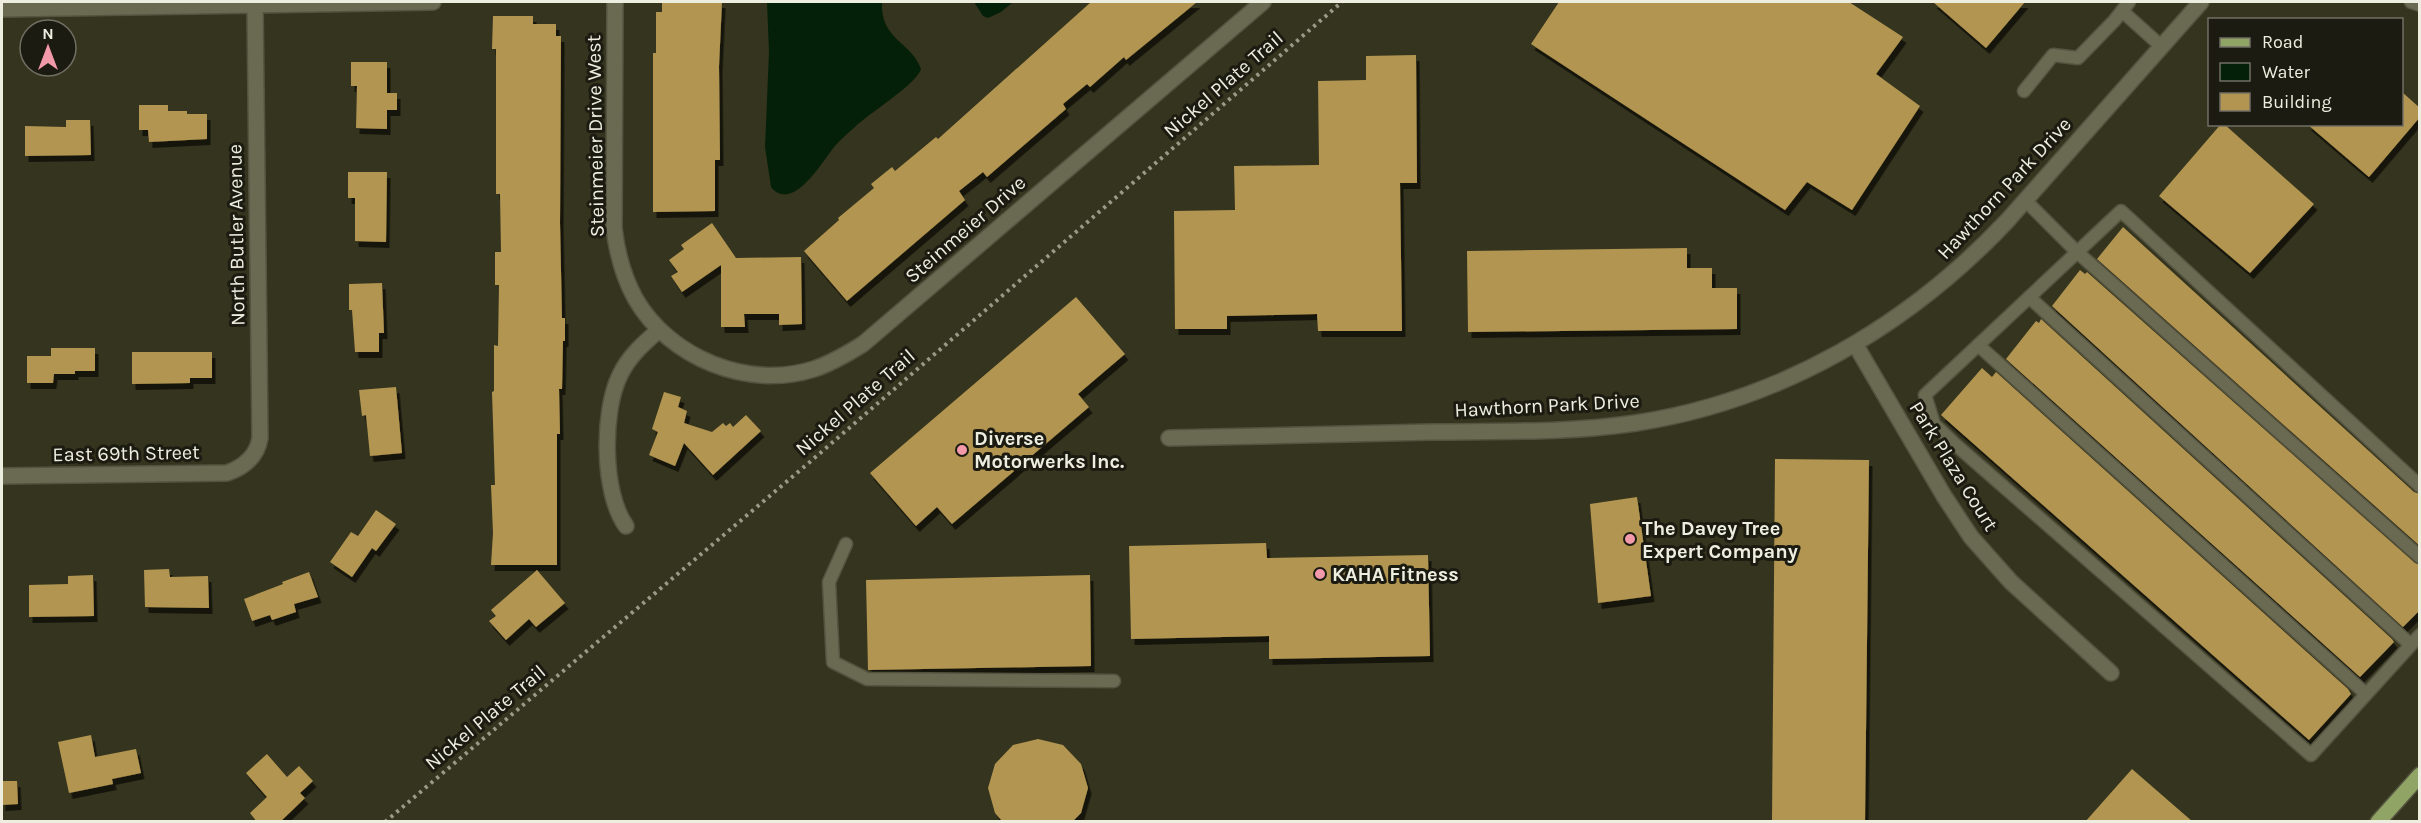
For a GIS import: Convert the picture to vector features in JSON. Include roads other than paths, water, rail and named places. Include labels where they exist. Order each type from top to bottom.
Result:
[{"type":"main road","points":[[2378,822],[2420,775]]},
{"type":"street","points":[[2,9],[433,2]]},
{"type":"street","name":"Steinmeier Drive West","points":[[615,2],[614,228],[616,246],[632,292],[659,330]]},
{"type":"street","name":"Steinmeier Drive","points":[[659,330],[684,350],[700,359],[736,372],[774,375],[812,370],[839,359],[863,344],[1263,2]]},
{"type":"street","name":"Hawthorn Park Drive","points":[[1169,438],[1551,430],[1634,423],[1675,415],[1737,398],[1799,374],[1855,344],[1951,276],[1995,233],[2201,2]]},
{"type":"street","name":"North Butler Avenue","points":[[249,461],[260,438],[255,5]]},
{"type":"street","points":[[626,526],[615,506],[610,490],[609,411],[621,372],[639,348],[659,330]]},
{"type":"street","name":"Park Plaza Court","points":[[1855,344],[1944,496],[1971,537],[2025,596],[2111,673]]},
{"type":"street","name":"East 69th Street","points":[[2,476],[227,473],[249,461]]},
{"type":"lane","points":[[2411,2],[2420,4]]},
{"type":"lane","points":[[2024,91],[2053,55],[2078,58],[2125,6],[2161,46]]},
{"type":"lane","points":[[2025,200],[2077,252],[2420,557]]},
{"type":"lane","points":[[2420,486],[2121,211],[1925,394],[1934,424],[1956,445],[2311,755],[2420,635]]},
{"type":"lane","points":[[2029,297],[2411,645]]},
{"type":"lane","points":[[1978,345],[2366,694]]},
{"type":"lane","points":[[846,544],[829,582],[833,662],[867,679],[1114,681]]},
{"type":"water","points":[[767,2],[882,2],[886,25],[911,52],[921,69],[911,83],[842,138],[807,182],[789,194],[780,194],[771,187],[765,147],[769,52]]},
{"type":"water","points":[[974,2],[1013,2],[1001,12],[988,18],[983,16]]},
{"type":"place","name":"Diverse Motorwerks Inc.","points":[[962,450]]},
{"type":"place","name":"The Davey Tree Expert Company","points":[[1630,539]]},
{"type":"place","name":"KAHA Fitness","points":[[1320,574]]}]
